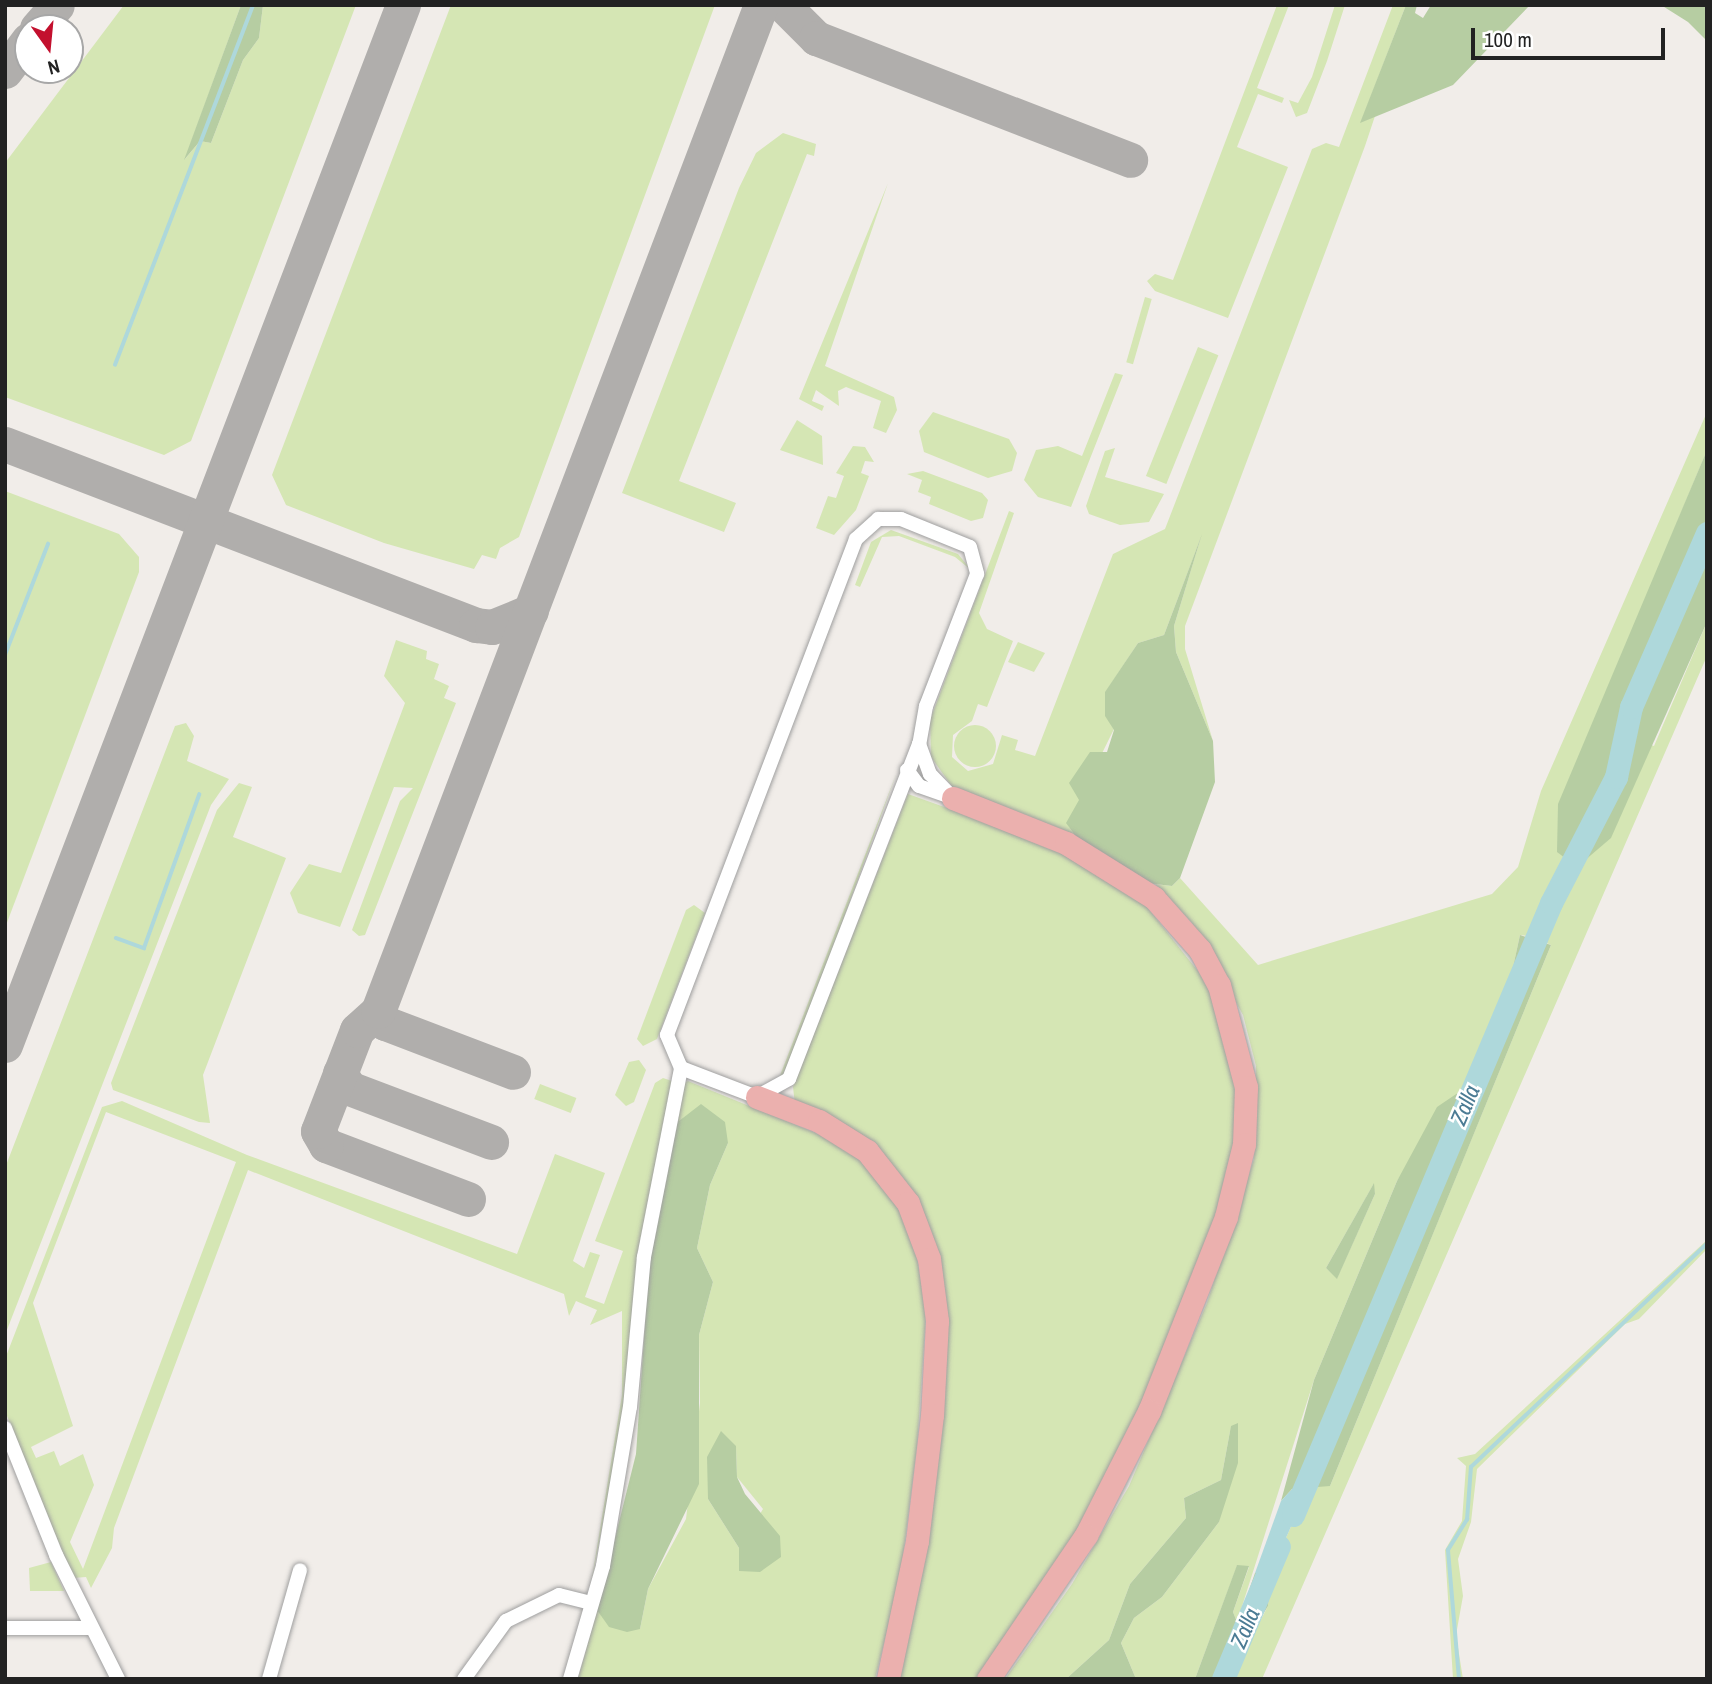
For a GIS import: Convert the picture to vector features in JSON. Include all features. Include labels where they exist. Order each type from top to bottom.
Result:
[{"type":"highway","points":[[953,798],[1075,847],[1154,898],[1200,950],[1219,985],[1246,1087],[1244,1144],[1226,1217],[1149,1411],[1080,1545],[989,1679]]},
{"type":"highway","points":[[757,1097],[819,1121],[867,1151],[908,1203],[929,1259],[937,1321],[932,1415],[911,1576],[888,1679]]},
{"type":"street","points":[[878,519],[901,519],[976,554],[977,574],[926,706],[919,744],[907,770],[789,1079],[757,1097],[681,1068],[666,1044],[675,1012],[856,539],[878,519]]},
{"type":"street","points":[[919,744],[930,774],[953,798]]},
{"type":"street","points":[[907,770],[919,786],[953,798]]},
{"type":"street","points":[[569,1679],[590,1603],[630,1407],[644,1257],[681,1068]]},
{"type":"street","points":[[5,1428],[91,1628],[118,1679]]},
{"type":"street","points":[[269,1679],[300,1570]]},
{"type":"street","points":[[464,1679],[506,1621],[559,1595],[590,1603]]},
{"type":"street","points":[[5,1628],[91,1628]]},
{"type":"green space","points":[[124,5],[241,5],[185,159],[200,141],[211,143],[243,60],[259,38],[263,5],[356,5],[191,441],[164,455],[5,397],[5,163],[64,84],[84,84],[84,58]]},
{"type":"green space","points":[[241,5],[263,5],[259,38],[243,60],[211,143],[200,141],[184,160]]},
{"type":"green space","points":[[451,5],[715,5],[519,537],[500,548],[496,559],[482,555],[474,569],[384,543],[286,505],[272,475]]},
{"type":"green space","points":[[1277,5],[1289,5],[1257,88],[1284,98],[1282,103],[1258,94],[1237,147],[1288,167],[1228,318],[1155,291],[1147,281],[1155,274],[1173,280]]},
{"type":"green space","points":[[1335,5],[1345,5],[1327,61],[1307,113],[1296,117],[1289,100],[1298,103],[1312,77]]},
{"type":"green space","points":[[1393,5],[1406,5],[1361,122],[1375,116],[1365,146],[1185,626],[1185,649],[1213,741],[1176,652],[1174,626],[1201,537],[1164,635],[1138,643],[1105,693],[1105,715],[1114,729],[1079,800],[1079,840],[953,788],[931,757],[930,720],[1009,511],[1014,513],[979,613],[987,629],[1013,641],[987,707],[978,704],[972,721],[953,735],[952,757],[968,771],[993,764],[1002,735],[1018,740],[1015,750],[1035,756],[1113,554],[1165,529],[1312,149],[1326,143],[1339,147]]},
{"type":"green space","points":[[1406,5],[1417,5],[1415,13],[1423,18],[1431,5],[1530,5],[1453,85],[1360,123]]},
{"type":"green space","points":[[1661,5],[1707,5],[1707,41],[1688,22]]},
{"type":"green space","points":[[783,133],[816,144],[814,156],[807,154],[679,481],[736,503],[724,532],[622,493],[739,188],[756,153]]},
{"type":"green space","points":[[888,183],[825,366],[894,397],[897,410],[886,433],[873,428],[881,401],[846,387],[838,391],[839,406],[816,390],[812,401],[824,406],[822,411],[799,399]]},
{"type":"green space","points":[[1145,297],[1152,299],[1133,364],[1126,362]]},
{"type":"green space","points":[[1198,347],[1218,355],[1166,484],[1146,476]]},
{"type":"green space","points":[[1115,373],[1123,375],[1071,507],[1038,497],[1024,480],[1036,450],[1058,446],[1082,456]]},
{"type":"green space","points":[[933,412],[1009,439],[1017,453],[1012,471],[988,478],[924,452],[919,431]]},
{"type":"green space","points":[[1707,412],[1707,450],[1594,724],[1654,746],[1707,622],[1707,656],[1262,1679],[1230,1679],[1268,1606],[1270,1574],[1309,1486],[1330,1486],[1551,945],[1534,937],[1520,935],[1503,1013],[1471,1084],[1456,1095],[1397,1181],[1314,1380],[1237,1622],[1233,1612],[1249,1567],[1237,1566],[1195,1679],[1136,1679],[1121,1643],[1134,1618],[1162,1597],[1219,1522],[1231,1426],[1221,1480],[1184,1498],[1186,1518],[1130,1584],[1109,1640],[1066,1679],[1005,1679],[1072,1584],[1129,1486],[1207,1303],[1254,1159],[1256,1066],[1243,1015],[1192,923],[1155,884],[1172,886],[1180,878],[1258,965],[1492,894],[1518,867],[1541,791]],"holes":[[[1373,1185],[1375,1194],[1337,1278],[1326,1268]]]},
{"type":"green space","points":[[797,420],[822,436],[823,465],[780,450]]},
{"type":"green space","points":[[853,446],[865,447],[874,462],[865,461],[861,473],[869,476],[856,510],[834,535],[816,528],[828,496],[836,498],[844,476],[836,473]]},
{"type":"green space","points":[[1115,448],[1105,477],[1164,494],[1149,522],[1120,525],[1089,514],[1086,506],[1105,451]]},
{"type":"green space","points":[[1707,450],[1707,622],[1611,838],[1577,867],[1557,852],[1558,804]]},
{"type":"green space","points":[[923,471],[982,493],[988,500],[983,518],[971,521],[929,504],[931,497],[918,492],[922,480],[907,474]]},
{"type":"green space","points":[[5,491],[119,534],[139,557],[139,572],[5,928]]},
{"type":"green space","points":[[891,530],[958,554],[971,570],[955,557],[899,536],[882,537],[860,587],[855,585],[871,542]]},
{"type":"green space","points":[[1202,534],[1174,626],[1176,652],[1213,741],[1215,782],[1180,878],[1172,886],[1147,883],[1079,840],[1066,823],[1079,800],[1069,783],[1090,752],[1107,752],[1114,730],[1105,716],[1105,692],[1138,643],[1164,635]]},
{"type":"green space","points":[[396,640],[427,651],[426,659],[439,664],[434,679],[449,686],[444,698],[456,703],[365,935],[359,936],[352,930],[400,801],[413,788],[394,787],[340,927],[298,913],[290,893],[309,864],[341,873],[405,703],[384,676]]},
{"type":"green space","points":[[1018,642],[1045,653],[1034,672],[1008,662]]},
{"type":"green space","points":[[186,723],[194,736],[187,761],[229,779],[211,805],[5,1335],[5,1168],[175,726]]},
{"type":"green space","points":[[975,725],[990,731],[996,746],[990,761],[975,767],[960,761],[954,746],[960,731]]},
{"type":"green space","points":[[897,772],[787,1074],[776,1086]]},
{"type":"green space","points":[[239,783],[252,787],[233,837],[286,858],[203,1075],[210,1123],[199,1122],[113,1090],[111,1083],[217,810]]},
{"type":"green space","points":[[908,794],[1053,846],[1139,897],[1205,980],[1226,1027],[1237,1104],[1233,1150],[1214,1223],[1158,1368],[1086,1517],[977,1679],[896,1679],[944,1376],[903,1178],[874,1146],[795,1105],[793,1087]]},
{"type":"green space","points":[[694,905],[705,913],[657,1039],[643,1046],[637,1039],[686,910]]},
{"type":"green space","points":[[1520,935],[1551,945],[1330,1486],[1292,1489],[1281,1501],[1314,1380],[1397,1181],[1437,1107],[1471,1084],[1503,1013]]},
{"type":"green space","points":[[639,1060],[646,1070],[634,1102],[626,1106],[615,1095],[629,1062]]},
{"type":"green space","points":[[663,1078],[672,1081],[627,1399],[591,1584],[622,1395],[622,1311],[590,1325],[597,1310],[576,1301],[569,1316],[564,1294],[248,1170],[114,1528],[112,1548],[91,1588],[86,1577],[73,1578],[5,1411],[5,1359],[102,1107],[122,1101],[247,1155],[517,1254],[555,1154],[605,1173],[573,1261],[584,1268],[590,1252],[600,1255],[585,1297],[604,1304],[623,1251],[595,1241],[655,1083]],"holes":[[[106,1112],[236,1162],[83,1569],[70,1542],[94,1485],[83,1454],[60,1466],[54,1451],[36,1458],[31,1447],[73,1426],[33,1303]]]},
{"type":"green space","points":[[688,1081],[840,1143],[873,1169],[904,1215],[915,1246],[926,1313],[917,1447],[900,1579],[875,1679],[578,1679],[597,1610],[640,1629],[648,1589],[686,1519],[700,1403],[699,1335],[713,1282],[697,1248],[710,1185],[728,1143],[670,1128],[680,1085]],"holes":[[[736,1447],[737,1477],[763,1509],[739,1548],[708,1499]]]},
{"type":"green space","points":[[540,1084],[576,1098],[571,1113],[534,1099]]},
{"type":"green space","points":[[701,1104],[725,1122],[728,1143],[710,1185],[697,1248],[713,1282],[699,1335],[699,1484],[648,1589],[640,1629],[627,1632],[609,1627],[597,1610],[636,1454],[649,1265],[670,1128]]},
{"type":"green space","points":[[1374,1183],[1375,1194],[1337,1279],[1326,1268]]},
{"type":"green space","points":[[1707,1240],[1707,1249],[1639,1319],[1625,1324],[1477,1469],[1471,1522],[1458,1559],[1463,1596],[1456,1635],[1463,1679],[1453,1679],[1445,1550],[1462,1521],[1466,1466],[1457,1458],[1475,1454]]},
{"type":"green space","points":[[1238,1423],[1238,1463],[1219,1522],[1162,1597],[1134,1618],[1121,1643],[1136,1679],[1066,1679],[1109,1640],[1130,1584],[1186,1518],[1184,1498],[1221,1480],[1231,1426]]},
{"type":"green space","points":[[721,1431],[736,1446],[737,1477],[745,1494],[780,1536],[781,1557],[760,1572],[739,1571],[739,1548],[708,1499],[707,1457]]},
{"type":"green space","points":[[51,1562],[64,1591],[30,1591],[29,1568]]},
{"type":"green space","points":[[1237,1565],[1249,1566],[1233,1612],[1237,1622],[1212,1679],[1195,1679]]},
{"type":"green space","points":[[1255,1573],[1270,1574],[1268,1606],[1254,1629],[1240,1616]]},
{"type":"water","points":[[1309,1486],[1270,1574],[1255,1573],[1281,1501],[1292,1489]]},
{"type":"water","points":[[1240,1616],[1254,1629],[1230,1679],[1212,1679]]},
{"type":"waterway","points":[[115,365],[253,5]]},
{"type":"waterway","name":"Zalla","points":[[1293,1515],[1551,903],[1616,777],[1631,707],[1707,533]]},
{"type":"waterway","points":[[5,655],[48,544]]},
{"type":"waterway","points":[[116,938],[144,948],[199,795]]},
{"type":"waterway","points":[[1459,1679],[1448,1550],[1467,1520],[1471,1467],[1707,1244]]},
{"type":"waterway","name":"Zalla","points":[[1223,1679],[1279,1546]]},
{"type":"taxiway","points":[[49,14],[57,5]]},
{"type":"taxiway","points":[[5,1045],[403,5]]},
{"type":"taxiway","points":[[468,1199],[326,1145],[318,1131],[357,1030],[378,1011],[761,5]]},
{"type":"taxiway","points":[[783,5],[816,38],[1130,160]]},
{"type":"taxiway","points":[[5,71],[14,59]]},
{"type":"taxiway","points":[[5,444],[476,625],[492,627],[531,611]]},
{"type":"taxiway","points":[[378,1011],[385,1023],[513,1072]]},
{"type":"taxiway","points":[[340,1073],[349,1088],[491,1142]]}]
